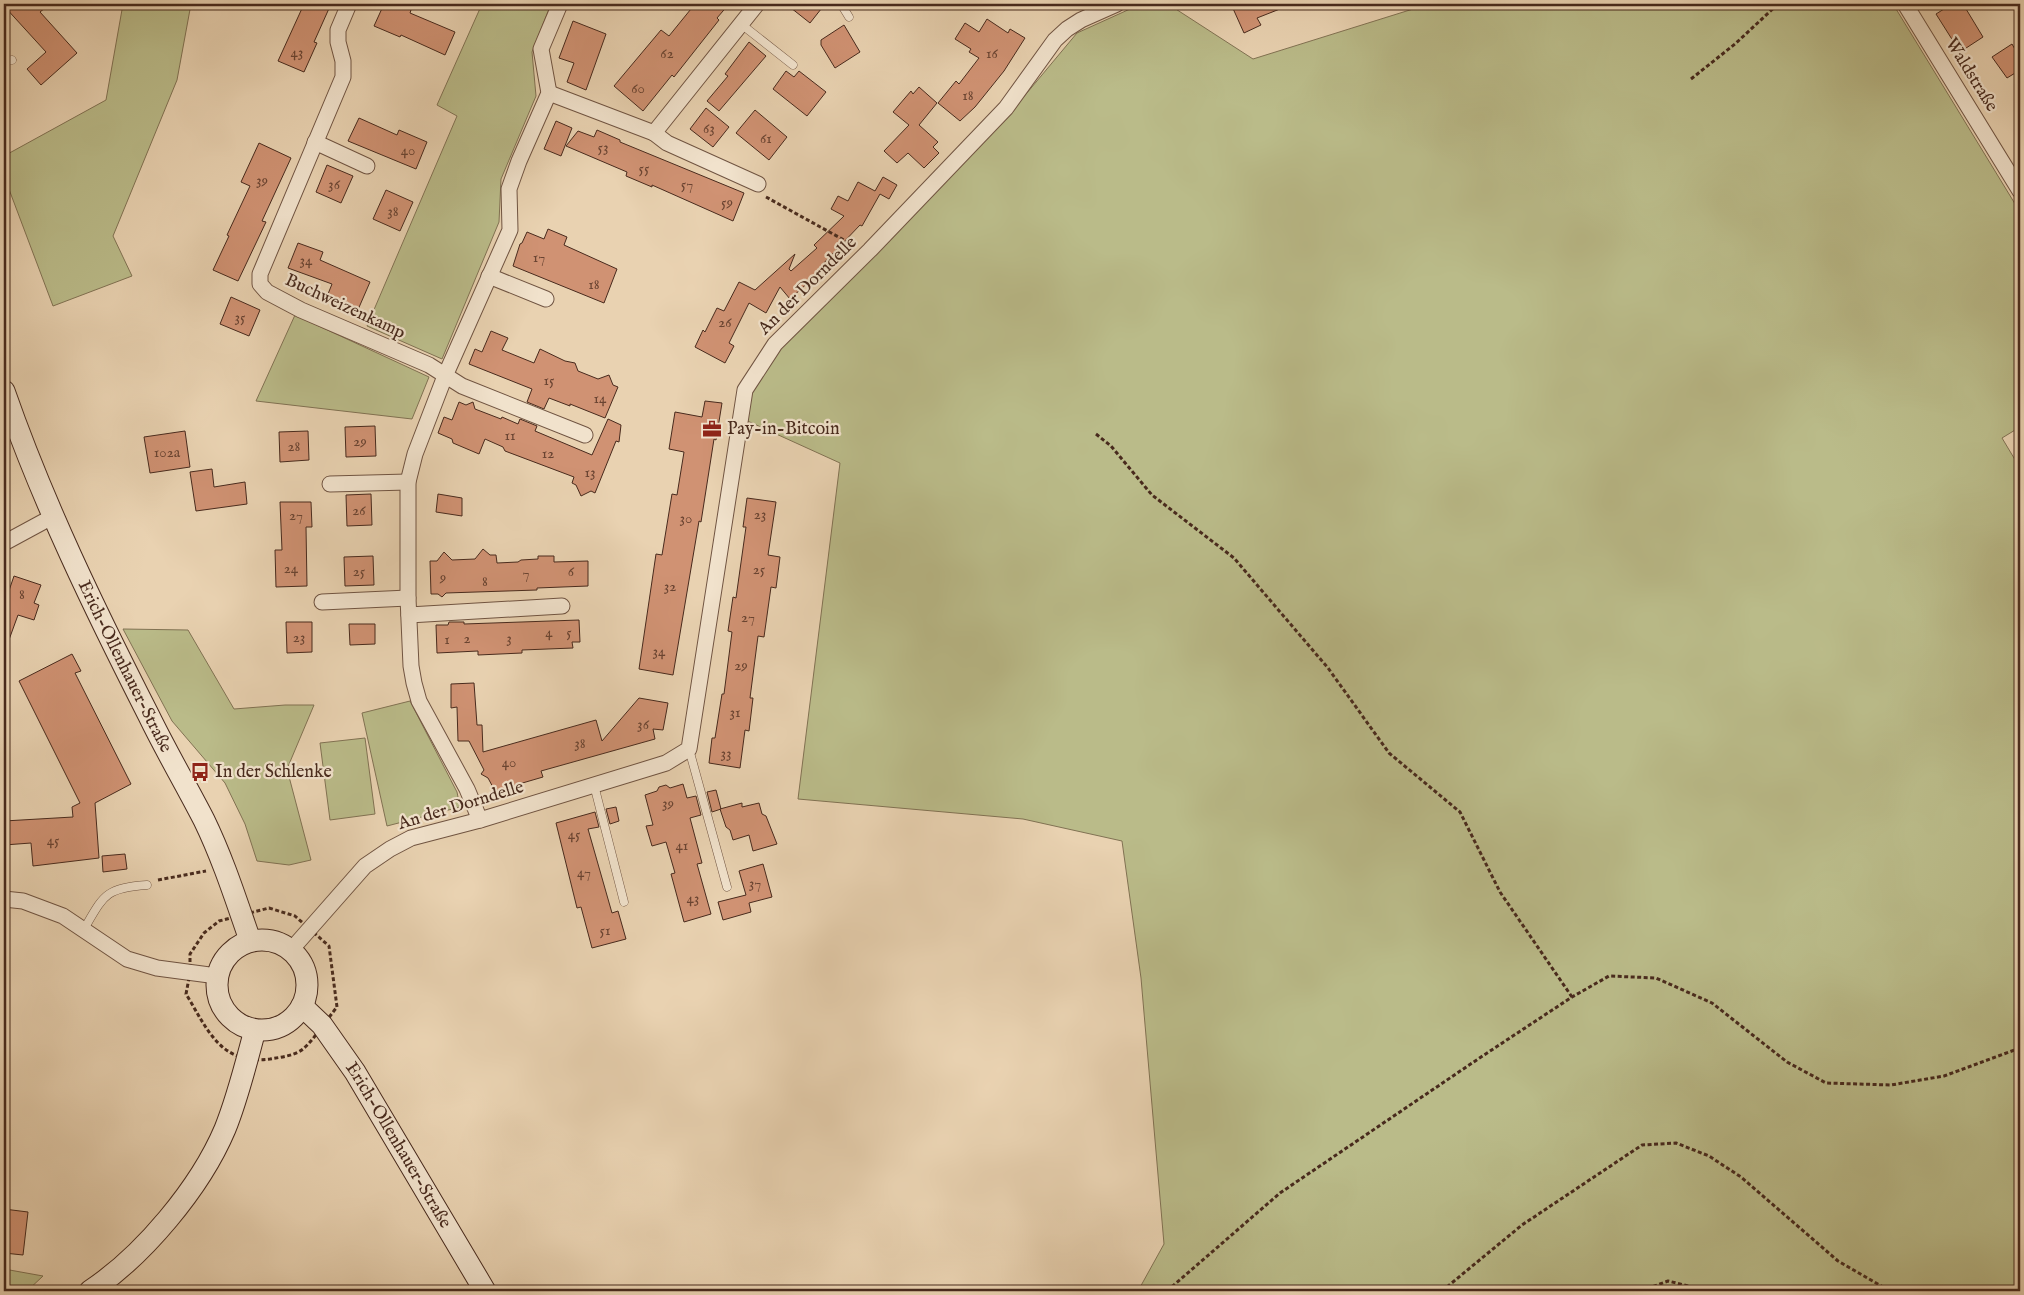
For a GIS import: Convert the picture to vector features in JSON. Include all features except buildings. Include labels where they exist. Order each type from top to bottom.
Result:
[{"type":"street","name":"Buchweizenkamp","points":[[349,4],[338,30],[338,42],[343,61],[343,77],[260,274],[260,284],[267,292],[301,310],[429,365],[462,386],[585,435]]},
{"type":"street","points":[[480,820],[467,789],[420,701],[411,666],[408,598],[408,482],[415,454],[445,376],[510,230],[509,189],[519,161],[549,93],[541,49],[560,4]]},
{"type":"street","points":[[654,133],[757,4]]},
{"type":"street","name":"An der Dorndelle","points":[[292,950],[365,866],[390,848],[411,838],[480,820],[666,763],[689,749],[745,390],[775,344],[867,253],[1006,108],[1055,40],[1081,20],[1117,4]]},
{"type":"street","name":"Waldstraße","points":[[1905,4],[2020,191]]},
{"type":"street","points":[[549,93],[654,133],[667,143],[758,184]]},
{"type":"street","points":[[316,142],[367,166]]},
{"type":"street","points":[[489,276],[546,299]]},
{"type":"street","name":"Erich-Ollenhauer-Straße","points":[[4,391],[19,435],[52,517],[148,714],[204,821],[227,872],[250,940]]},
{"type":"street","points":[[330,484],[408,482]]},
{"type":"street","points":[[4,542],[52,517]]},
{"type":"street","points":[[322,602],[408,598]]},
{"type":"street","points":[[409,615],[562,606]]},
{"type":"street","points":[[4,899],[23,901],[63,916],[127,959],[157,968],[217,976]]},
{"type":"street","points":[[264,939],[279,942],[292,950],[302,962],[307,976],[307,992],[302,1006],[294,1017],[282,1026],[269,1030],[255,1030],[241,1025],[229,1017],[221,1005],[216,991],[217,976],[221,964],[228,953],[238,945],[250,940],[264,939]]},
{"type":"street","name":"Erich-Ollenhauer-Straße","points":[[302,1006],[322,1025],[355,1072],[485,1291]]},
{"type":"street","points":[[90,1291],[107,1280],[141,1249],[176,1209],[202,1170],[224,1131],[238,1092],[255,1030]]},
{"type":"lane","points":[[841,4],[849,17]]},
{"type":"lane","points":[[741,24],[793,65]]},
{"type":"lane","points":[[4,62],[12,60]]},
{"type":"lane","name":"An der Dorndelle","points":[[689,749],[727,887]]},
{"type":"lane","points":[[594,785],[624,902]]},
{"type":"lane","points":[[84,929],[108,894],[128,886],[147,885]]},
{"type":"path","points":[[1691,79],[1735,44],[1778,4]]},
{"type":"path","points":[[758,184],[763,196],[867,253]]},
{"type":"path","points":[[1096,434],[1111,446],[1152,495],[1234,558],[1328,668],[1389,753],[1460,812],[1500,892],[1572,997]]},
{"type":"path","points":[[147,885],[162,878],[202,871],[227,872]]},
{"type":"path","points":[[269,908],[295,916],[310,929],[329,946],[337,1007],[305,1048],[296,1053],[264,1059],[230,1054],[212,1037],[186,994],[190,973],[190,954],[204,933],[219,921],[269,908]]},
{"type":"path","points":[[1167,1291],[1280,1193],[1572,997],[1610,976],[1656,978],[1712,1003],[1787,1062],[1826,1083],[1891,1085],[1944,1076],[2020,1048]]},
{"type":"path","points":[[1442,1291],[1522,1225],[1642,1145],[1676,1143],[1709,1156],[1741,1177],[1838,1261],[1890,1291]]},
{"type":"path","points":[[1641,1291],[1668,1280],[1709,1291]]},
{"type":"green space","points":[[123,4],[191,4],[177,80],[113,236],[132,276],[53,306],[4,176],[4,156],[106,100]]},
{"type":"green space","points":[[482,4],[551,4],[532,52],[536,96],[501,179],[499,222],[442,359],[367,326],[457,116],[437,105]]},
{"type":"green space","points":[[1141,4],[1168,4],[1253,59],[1429,4],[1893,4],[2020,212],[2020,427],[2002,438],[2020,468],[2020,1291],[1138,1291],[1164,1244],[1141,978],[1122,841],[1023,819],[798,799],[840,463],[741,418],[745,390],[775,344],[1001,124],[1077,33]]},
{"type":"green space","points":[[295,315],[429,377],[412,419],[256,401]]},
{"type":"green space","points":[[123,629],[188,630],[234,709],[314,705],[287,769],[311,860],[289,865],[257,861],[245,824],[225,783],[172,721]]},
{"type":"green space","points":[[410,701],[457,792],[460,807],[387,826],[362,713]]},
{"type":"green space","points":[[365,738],[375,814],[330,820],[320,743]]},
{"type":"green space","points":[[4,1269],[43,1276],[27,1291],[4,1291]]},
{"type":"place","name":"Pay-in-Bitcoin","points":[[712,429]]},
{"type":"place","name":"In der Schlenke","points":[[200,772]]}]
